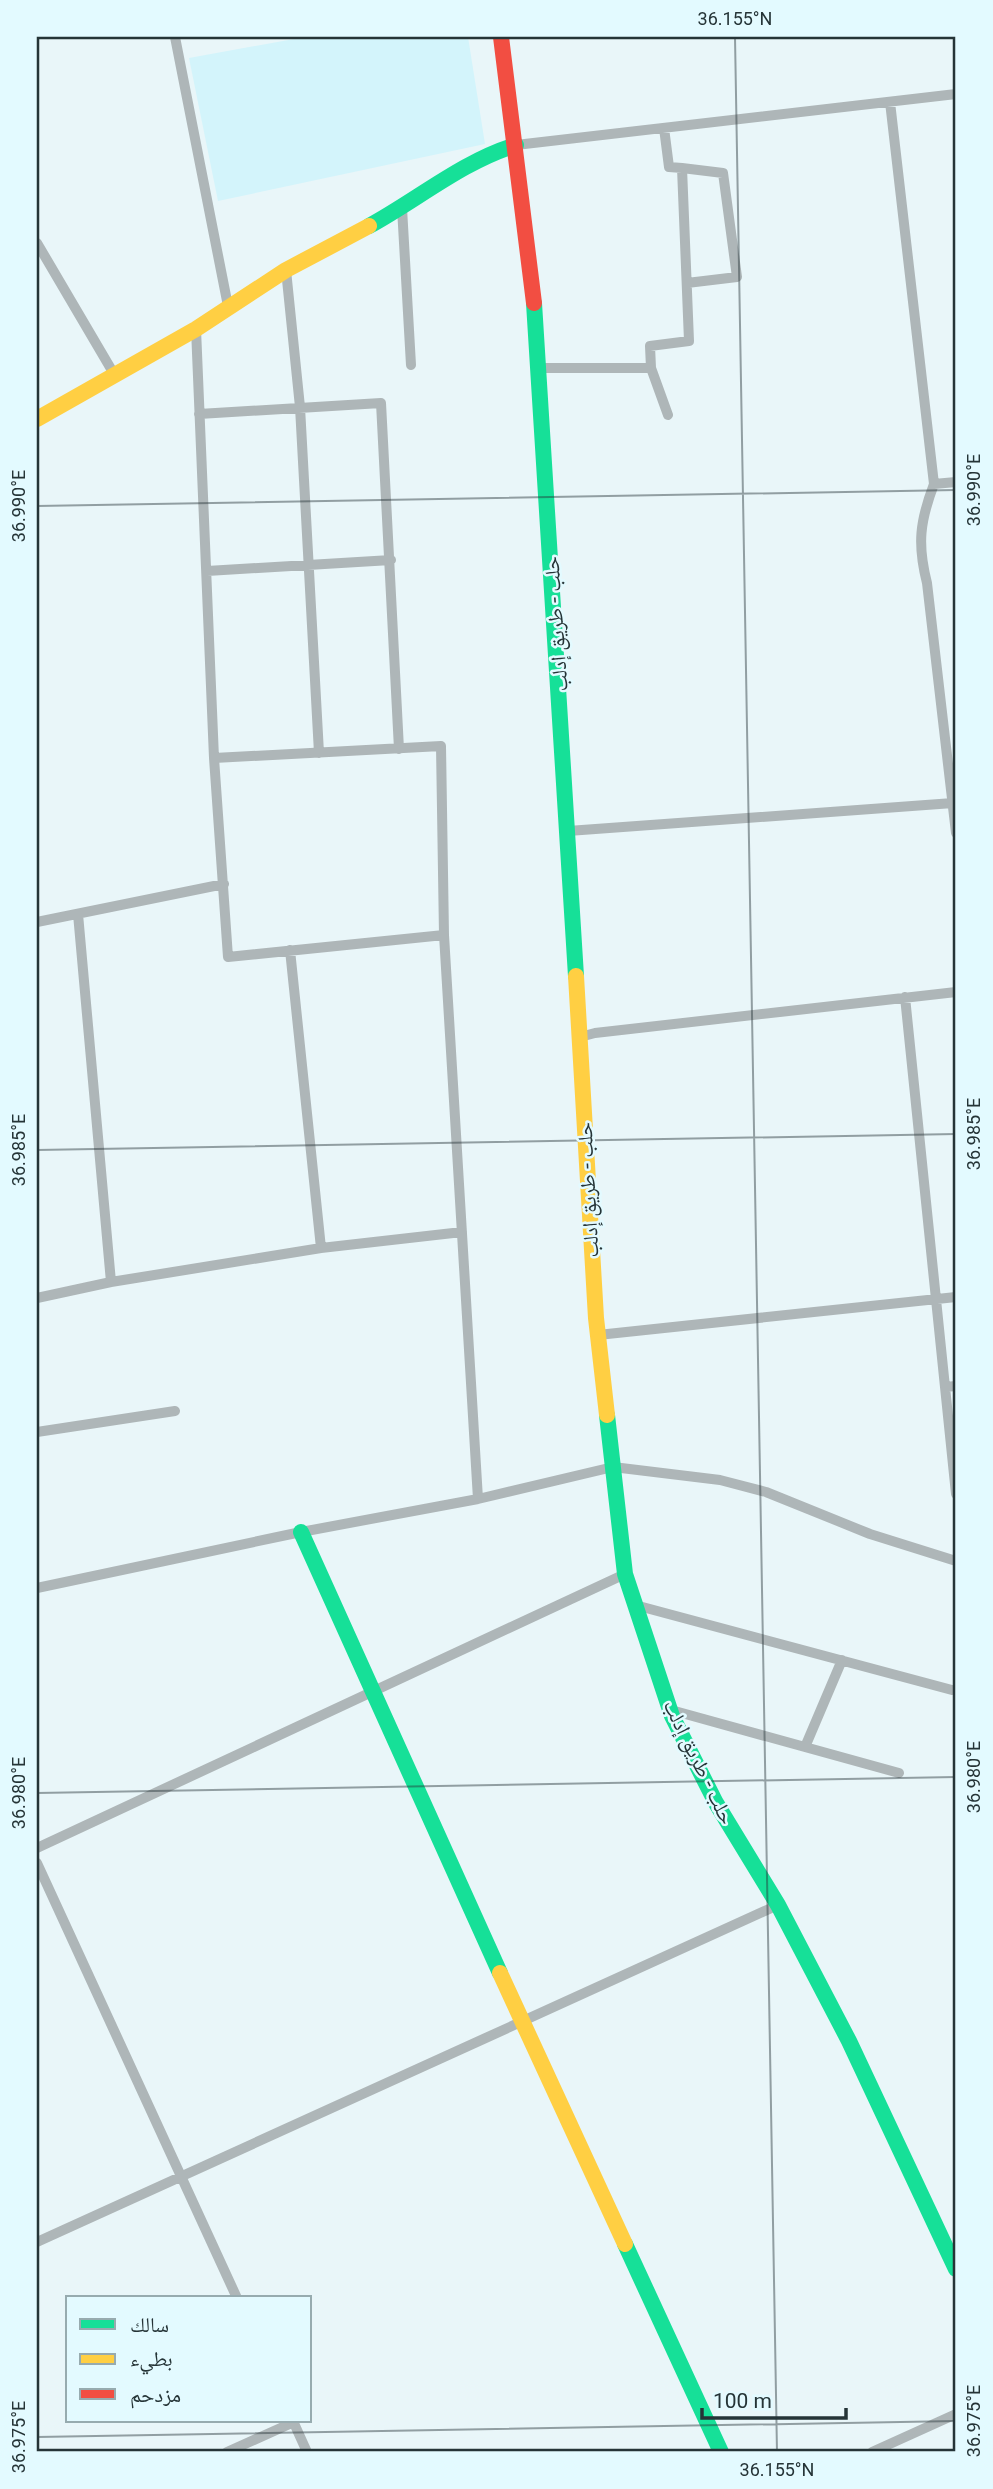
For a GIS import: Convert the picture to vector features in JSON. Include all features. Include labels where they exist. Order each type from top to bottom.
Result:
[{"type":"main road","name":"حلب - طريق إدلب","points":[[501,37],[516,145],[539,368],[598,1335],[625,1574],[671,1710],[716,1803],[778,1905],[849,2041],[956,2269]]},
{"type":"main road","points":[[37,419],[196,329],[286,270],[402,208],[490,153],[516,145]]},
{"type":"main road","points":[[301,1532],[721,2452]]},
{"type":"street","points":[[176,37],[228,306]]},
{"type":"street","points":[[516,145],[956,94]]},
{"type":"street","points":[[890,102],[934,484],[923,513],[920,556],[927,583],[956,833]]},
{"type":"street","points":[[664,128],[669,167],[723,173],[737,277],[687,282]]},
{"type":"street","points":[[668,415],[651,368],[650,346],[689,341],[682,168]]},
{"type":"street","points":[[402,208],[411,365]]},
{"type":"street","points":[[37,243],[114,374]]},
{"type":"street","points":[[286,270],[300,407],[318,753]]},
{"type":"street","points":[[196,329],[214,758],[228,957],[444,935]]},
{"type":"street","points":[[539,368],[651,368]]},
{"type":"street","points":[[199,414],[381,403],[399,748]]},
{"type":"street","points":[[934,484],[956,482]]},
{"type":"street","points":[[207,571],[391,560]]},
{"type":"street","points":[[214,758],[441,747],[444,935],[478,1499]]},
{"type":"street","points":[[568,831],[953,803]]},
{"type":"street","points":[[37,922],[223,884]]},
{"type":"street","points":[[78,914],[111,1282]]},
{"type":"street","points":[[290,950],[321,1248]]},
{"type":"street","points":[[580,1037],[595,1033],[956,992]]},
{"type":"street","points":[[905,997],[936,1299],[951,1387],[956,1494]]},
{"type":"street","points":[[37,1298],[111,1282],[321,1248],[462,1232]]},
{"type":"street","points":[[598,1335],[956,1297]]},
{"type":"street","points":[[37,1432],[175,1411]]},
{"type":"street","points":[[37,1588],[301,1532],[478,1499],[613,1467],[720,1480],[766,1492],[870,1534],[956,1561]]},
{"type":"street","points":[[37,1848],[625,1574]]},
{"type":"street","points":[[635,1605],[952,1690]]},
{"type":"street","points":[[805,1747],[842,1660]]},
{"type":"street","points":[[671,1710],[899,1773]]},
{"type":"street","points":[[37,1863],[236,2296]]},
{"type":"street","points":[[37,2242],[778,1905]]},
{"type":"street","points":[[872,2452],[956,2414]]},
{"type":"street","points":[[227,2452],[291,2422]]},
{"type":"street","points":[[293,2422],[307,2452]]},
{"type":"shaded area","points":[[305,37],[468,37],[485,144],[218,201],[189,58]]},
{"type":"traffic: fast","points":[[369,226],[477,161],[516,145]]},
{"type":"traffic: fast","points":[[534,303],[576,976]]},
{"type":"traffic: fast","points":[[607,1415],[625,1574],[672,1716],[716,1803],[778,1905],[849,2041],[956,2269]]},
{"type":"traffic: fast","points":[[301,1532],[500,1973]]},
{"type":"traffic: fast","points":[[625,2244],[721,2452]]},
{"type":"traffic: slow","points":[[37,419],[196,329],[286,270],[369,226]]},
{"type":"traffic: slow","points":[[576,976],[596,1318],[607,1415]]},
{"type":"traffic: slow","points":[[500,1973],[625,2244]]},
{"type":"traffic: jam","points":[[501,37],[534,303]]}]
